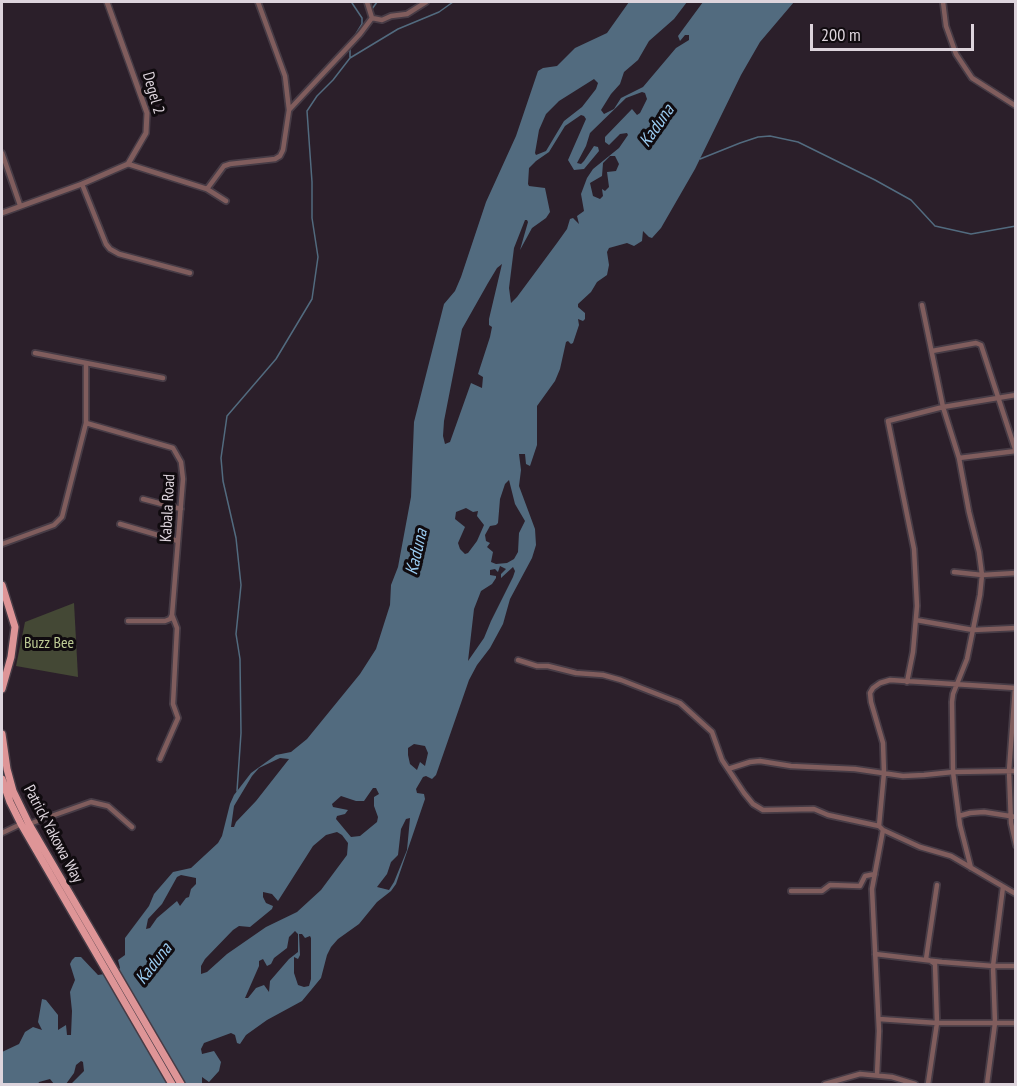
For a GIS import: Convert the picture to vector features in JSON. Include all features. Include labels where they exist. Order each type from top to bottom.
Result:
[{"type":"main road","points":[[2,585],[15,627],[12,657],[2,688]]},
{"type":"main road","name":"Patrick Yakowa Way","points":[[2,734],[7,769],[25,824]]},
{"type":"main road","name":"Patrick Yakowa Way","points":[[2,779],[25,824],[93,942]]},
{"type":"main road","points":[[93,942],[172,1084]]},
{"type":"main road","points":[[93,942],[181,1084]]},
{"type":"street","name":"Degel 2","points":[[107,2],[147,113],[146,134],[128,164]]},
{"type":"street","points":[[207,189],[225,166],[275,159],[280,156],[289,110],[285,76],[258,2]]},
{"type":"street","points":[[367,2],[372,18]]},
{"type":"street","points":[[372,18],[382,20],[390,16],[407,14],[426,2]]},
{"type":"street","points":[[943,2],[946,26],[956,54],[972,78],[1016,106]]},
{"type":"street","points":[[289,110],[360,34],[372,18]]},
{"type":"street","points":[[2,153],[20,206]]},
{"type":"street","points":[[2,213],[82,184],[128,164],[207,189],[226,201]]},
{"type":"street","points":[[82,184],[110,249],[119,254],[190,273]]},
{"type":"street","points":[[922,305],[943,407],[959,458],[982,575],[967,659],[952,702],[952,772],[971,868]]},
{"type":"street","points":[[932,351],[976,343],[981,345],[1015,452],[959,458]]},
{"type":"street","points":[[35,353],[163,378]]},
{"type":"street","points":[[2,544],[58,522],[62,517],[86,423],[86,364]]},
{"type":"street","points":[[907,682],[913,652],[917,606],[914,549],[888,421],[943,407],[1016,395]]},
{"type":"street","name":"Kabala Road","points":[[86,423],[173,448],[182,462],[183,479],[172,615],[177,628],[173,704],[178,718],[160,759]]},
{"type":"street","points":[[143,499],[181,509]]},
{"type":"street","points":[[120,524],[178,541]]},
{"type":"street","points":[[954,572],[982,575],[1016,573]]},
{"type":"street","points":[[128,621],[165,621],[172,615]]},
{"type":"street","points":[[916,620],[973,630],[1016,628]]},
{"type":"street","points":[[519,660],[537,666],[555,667],[576,673],[603,675],[680,703],[712,732],[717,750],[728,770],[748,798],[763,810],[814,809],[828,815],[881,828],[920,847],[945,853],[1016,894]]},
{"type":"street","points":[[877,1075],[879,1020],[872,889],[881,828],[884,773],[883,743],[870,693],[880,683],[890,680],[1015,688],[1009,771],[1016,845]]},
{"type":"street","points":[[728,770],[750,762],[760,762],[924,775],[1016,771]]},
{"type":"street","points":[[2,833],[91,802],[108,806],[132,827]]},
{"type":"street","points":[[959,816],[984,813],[1013,817]]},
{"type":"street","points":[[791,891],[822,891],[830,885],[860,886],[865,876],[875,874]]},
{"type":"street","points":[[926,958],[938,885]]},
{"type":"street","points":[[987,1084],[995,1023],[993,966],[1003,887]]},
{"type":"street","points":[[875,954],[926,958],[942,962],[1016,966]]},
{"type":"street","points":[[926,958],[935,964],[937,1023],[928,1084]]},
{"type":"street","points":[[879,1020],[1016,1023]]},
{"type":"street","points":[[825,1084],[860,1074],[892,1077],[915,1084]]},
{"type":"street","points":[[847,1078],[849,1084]]},
{"type":"green space","name":"Buzz Bee","points":[[74,603],[78,677],[16,666],[25,622]]},
{"type":"water","name":"Kaduna","points":[[629,2],[687,2],[674,19],[649,41],[638,60],[624,72],[620,84],[601,110],[604,114],[614,109],[621,98],[643,87],[676,48],[689,40],[689,35],[685,35],[680,41],[678,36],[703,2],[794,2],[760,42],[741,75],[695,169],[661,228],[652,238],[643,231],[642,241],[634,246],[627,243],[609,248],[607,275],[597,282],[591,292],[578,304],[578,307],[585,313],[585,319],[583,321],[578,319],[579,325],[573,343],[566,342],[555,381],[537,406],[537,445],[530,466],[526,464],[525,454],[519,454],[521,470],[519,486],[535,529],[536,545],[532,558],[510,599],[503,624],[469,680],[436,775],[432,779],[423,777],[416,789],[417,793],[424,794],[425,799],[396,884],[359,924],[331,947],[321,978],[302,1001],[267,1020],[246,1035],[240,1044],[237,1043],[235,1035],[231,1033],[204,1043],[201,1049],[202,1054],[214,1051],[221,1062],[219,1071],[209,1082],[202,1077],[202,1084],[71,1084],[84,1071],[81,1061],[76,1065],[74,1073],[66,1084],[54,1084],[50,1079],[38,1084],[2,1084],[2,1052],[19,1044],[25,1032],[33,1027],[42,1030],[38,1022],[42,999],[46,1000],[58,1015],[58,1030],[66,1025],[67,1035],[71,1035],[70,992],[75,980],[70,964],[72,960],[75,957],[81,957],[98,975],[117,972],[120,968],[118,960],[125,955],[125,938],[149,906],[154,894],[173,872],[191,868],[218,843],[234,795],[251,773],[276,755],[291,752],[307,739],[360,674],[376,649],[390,605],[391,585],[398,567],[411,497],[414,422],[444,304],[455,291],[461,277],[486,202],[516,136],[538,71],[557,66],[575,48],[607,33]],"holes":[[[594,79],[598,83],[582,107],[564,121],[546,151],[536,155],[539,130],[546,114],[559,101]],[[645,93],[647,99],[640,113],[637,115],[632,109],[605,137],[605,142],[609,145],[620,134],[627,133],[628,135],[619,148],[593,169],[587,178],[581,194],[584,211],[577,216],[579,224],[573,218],[570,219],[567,229],[511,303],[509,288],[514,248],[525,220],[528,222],[520,250],[532,228],[546,218],[550,212],[545,188],[528,184],[529,168],[549,152],[565,126],[581,115],[586,119],[568,160],[574,170],[584,169],[599,151],[598,147],[594,146],[584,161],[581,164],[577,163],[590,133],[626,98]],[[610,156],[615,156],[619,164],[616,171],[607,172],[609,187],[605,191],[602,189],[603,196],[600,199],[593,196],[590,183],[602,176],[603,163]],[[502,264],[489,319],[489,325],[492,327],[490,337],[478,374],[483,377],[482,388],[471,383],[450,442],[445,444],[444,421],[462,329],[497,268]],[[509,480],[515,504],[525,521],[519,533],[518,552],[514,559],[507,563],[496,564],[491,562],[493,552],[487,547],[490,543],[486,541],[485,535],[490,526],[498,523],[500,499],[505,484]],[[466,508],[473,512],[478,511],[477,516],[484,525],[477,541],[465,554],[458,543],[465,527],[455,519],[456,512]],[[500,566],[506,569],[501,574],[501,578],[513,567],[515,571],[484,638],[468,661],[474,609],[481,591],[492,584],[496,578],[490,575],[490,570],[495,569],[498,572]],[[414,744],[425,746],[428,753],[425,766],[420,762],[417,770],[410,764],[408,748]],[[280,758],[289,759],[234,827],[231,827],[234,806],[259,768]],[[373,788],[376,788],[379,794],[374,797],[377,822],[360,836],[351,837],[336,819],[348,810],[333,807],[332,804],[341,796],[364,801]],[[410,818],[407,850],[394,882],[389,890],[377,887],[387,874],[391,862],[398,855],[401,829],[406,819]],[[337,832],[342,835],[348,843],[347,855],[321,890],[297,912],[266,927],[227,954],[207,972],[201,974],[201,966],[205,959],[233,930],[239,926],[250,927],[272,909],[273,906],[266,903],[263,892],[272,894],[278,901],[313,846],[326,835]],[[181,875],[196,878],[196,884],[191,889],[189,897],[180,906],[177,901],[157,918],[150,928],[146,929],[148,919],[162,904],[177,877]],[[295,931],[298,934],[298,952],[270,981],[269,992],[264,985],[256,988],[248,998],[245,998],[259,961],[263,959],[267,966],[287,948],[289,937]],[[299,934],[305,938],[310,936],[311,979],[309,986],[298,985],[294,973],[294,957],[298,959],[300,955]]]},
{"type":"waterway","points":[[351,42],[362,24],[362,18],[353,2]]},
{"type":"waterway","points":[[370,7],[372,9],[377,2]]},
{"type":"waterway","points":[[237,791],[241,733],[240,659],[236,634],[241,585],[236,538],[223,481],[221,458],[227,416],[276,359],[312,299],[318,257],[312,218],[307,111],[350,58],[398,29],[439,12],[453,2]]},
{"type":"waterway","points":[[350,47],[350,57]]},
{"type":"waterway","points":[[700,159],[758,137],[770,136],[798,142],[875,180],[911,200],[935,226],[971,234],[1016,226]]}]
